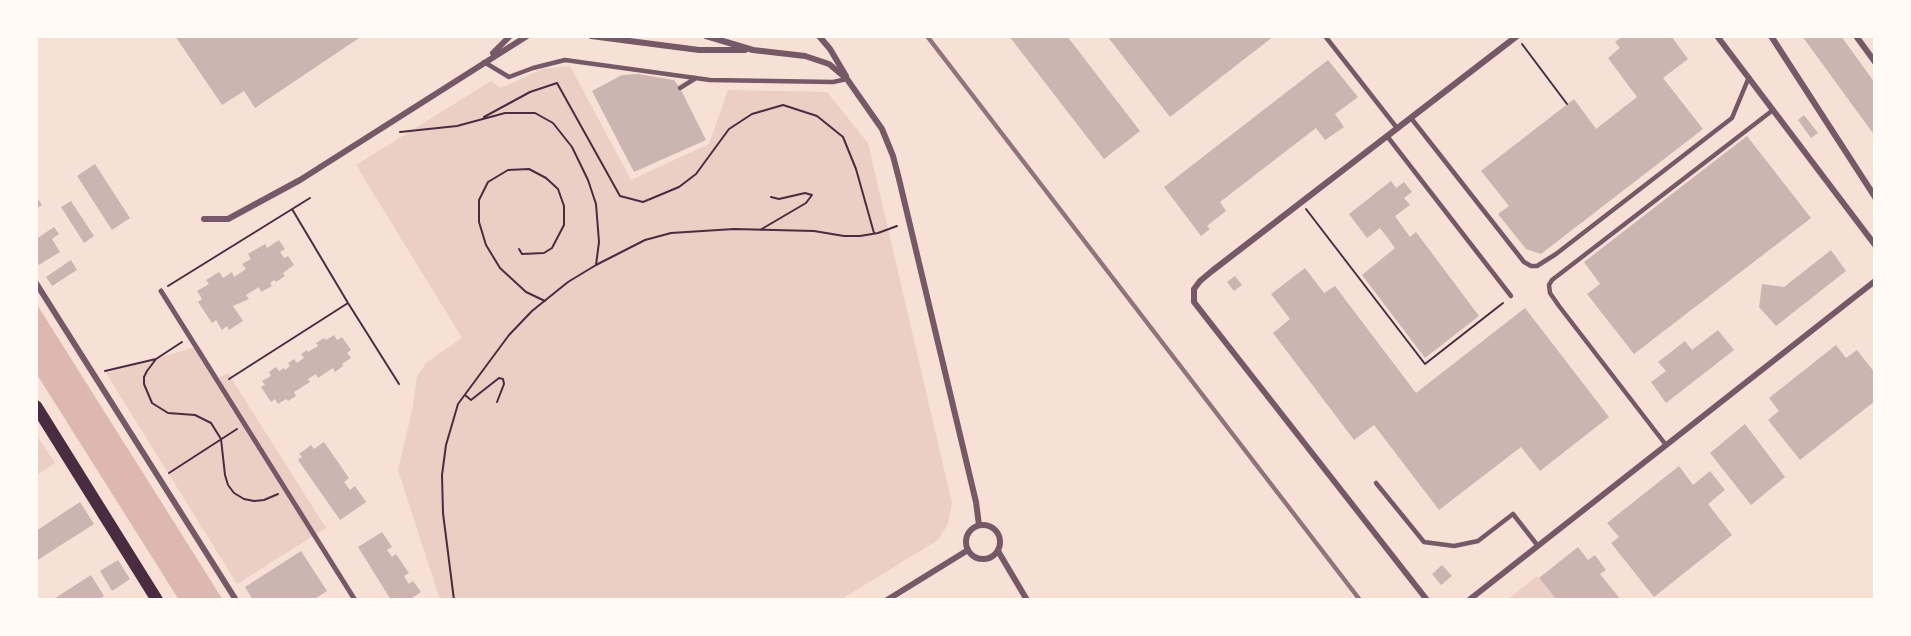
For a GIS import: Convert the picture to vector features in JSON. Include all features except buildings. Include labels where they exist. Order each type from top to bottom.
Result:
[{"type":"main road","points":[[36,406],[157,600]]},
{"type":"street","points":[[484,62],[510,36]]},
{"type":"street","points":[[204,219],[228,219],[300,180],[527,36]]},
{"type":"street","points":[[591,36],[699,50],[753,50],[805,56],[829,64],[848,79]]},
{"type":"street","points":[[705,36],[753,50]]},
{"type":"street","points":[[819,36],[882,129],[893,156],[976,502],[979,525]]},
{"type":"street","points":[[1426,600],[1194,302],[1194,289],[1200,281],[1516,36]]},
{"type":"street","points":[[1717,36],[1875,245]]},
{"type":"street","points":[[1771,36],[1875,196]]},
{"type":"street","points":[[1856,36],[1875,62]]},
{"type":"street","points":[[1469,600],[1875,281]]},
{"type":"street","points":[[36,283],[236,600]]},
{"type":"street","points":[[161,291],[355,600]]},
{"type":"street","points":[[985,524],[996,529],[1001,540],[998,551],[986,559],[972,556],[968,550],[967,534],[979,525],[985,524]]},
{"type":"street","points":[[887,600],[968,550]]},
{"type":"street","points":[[998,551],[1027,600]]},
{"type":"lane","points":[[1325,36],[1397,128]]},
{"type":"lane","points":[[484,62],[509,77],[565,60],[710,80],[832,82],[848,79]]},
{"type":"lane","points":[[1411,118],[1524,262],[1537,266],[1556,254],[1732,118],[1749,77]]},
{"type":"lane","points":[[680,88],[696,78]]},
{"type":"lane","points":[[1666,445],[1550,294],[1549,285],[1552,280],[1773,110]]},
{"type":"lane","points":[[1386,136],[1511,296]]},
{"type":"lane","points":[[1376,483],[1424,542],[1454,546],[1478,541],[1513,514],[1538,546]]},
{"type":"path","points":[[1516,36],[1567,104]]},
{"type":"path","points":[[480,120],[530,92],[557,83],[620,196],[643,202],[679,187],[696,174],[729,129],[752,114],[783,105],[818,116],[843,137],[856,169],[874,233]]},
{"type":"path","points":[[400,132],[458,126],[505,113],[535,113],[553,123],[572,147],[588,180],[596,204],[599,242],[596,265]]},
{"type":"path","points":[[519,249],[522,254],[544,253],[552,248],[564,225],[564,206],[558,189],[546,178],[529,169],[508,170],[488,182],[479,200],[479,222],[486,245],[500,268],[526,292],[545,301]]},
{"type":"path","points":[[760,230],[806,203],[812,195],[805,194],[779,199],[771,197]]},
{"type":"path","points":[[161,291],[310,198]]},
{"type":"path","points":[[1301,202],[1425,364],[1511,296]]},
{"type":"path","points":[[292,209],[399,384]]},
{"type":"path","points":[[454,600],[443,513],[442,475],[446,446],[459,404],[465,395],[508,334],[545,301],[568,282],[596,265],[645,240],[671,233],[734,229],[814,231],[844,236],[874,233],[897,226]]},
{"type":"path","points":[[220,385],[348,303]]},
{"type":"path","points":[[105,371],[156,359],[189,337]]},
{"type":"path","points":[[156,359],[144,377],[147,394],[152,403],[168,413],[195,415],[211,423],[221,439],[225,475],[234,493],[244,499],[254,501],[264,500],[286,490]]},
{"type":"path","points":[[465,395],[471,400],[499,378],[503,379],[504,384],[497,402]]},
{"type":"path","points":[[168,474],[244,424]]},
{"type":"shaded area","points":[[570,66],[631,180],[709,144],[728,90],[827,92],[868,143],[952,503],[948,524],[938,540],[840,600],[440,600],[398,470],[412,411],[417,377],[427,362],[462,338],[356,165],[491,81],[501,88],[542,69]]},
{"type":"shaded area","points":[[36,303],[223,600],[179,600],[36,373]]},
{"type":"shaded area","points":[[199,346],[219,378],[228,373],[326,528],[237,584],[106,373]]},
{"type":"shaded area","points":[[36,434],[55,463],[36,476]]},
{"type":"shaded area","points":[[1537,576],[1557,600],[1507,600]]},
{"type":"railway","points":[[927,36],[1360,600]]}]
